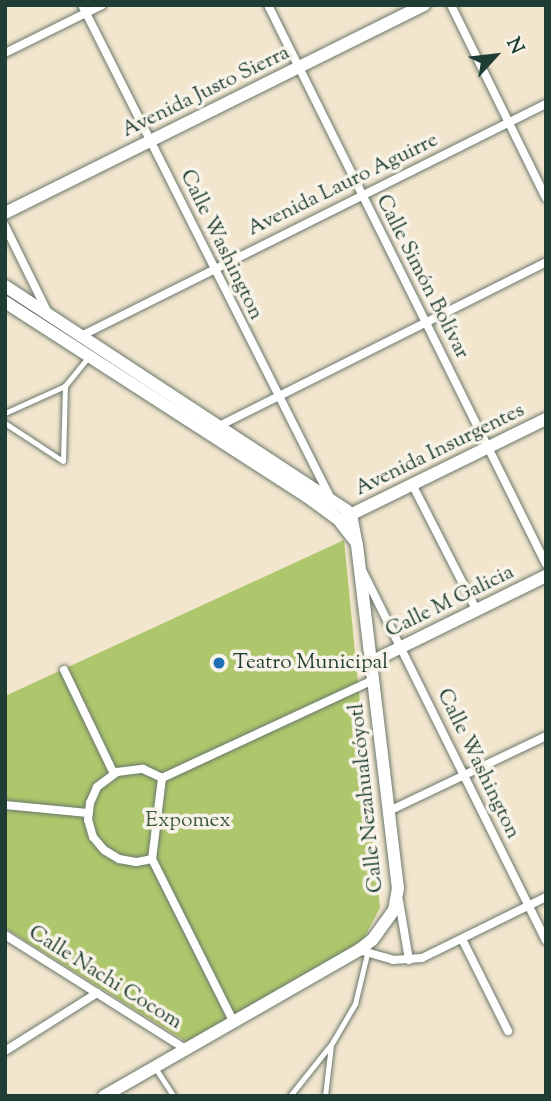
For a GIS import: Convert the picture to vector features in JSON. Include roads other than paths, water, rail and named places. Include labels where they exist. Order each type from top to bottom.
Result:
[{"type":"street","points":[[5,53],[84,9],[102,5]]},
{"type":"street","name":"Calle Simón Bolívar","points":[[268,5],[546,564]]},
{"type":"street","name":"Avenida Justo Sierra","points":[[5,213],[424,5]]},
{"type":"street","points":[[451,5],[546,198]]},
{"type":"street","name":"Calle Washington","points":[[84,9],[277,396],[328,505]]},
{"type":"street","name":"Avenida Lauro Aguirre","points":[[63,340],[81,336],[546,104]]},
{"type":"street","points":[[5,226],[63,340]]},
{"type":"street","points":[[206,433],[546,262]]},
{"type":"street","name":"Calle Nezahualcóyotl","points":[[5,286],[81,336],[92,352],[206,433],[328,505]]},
{"type":"street","name":"Calle Nezahualcóyotl","points":[[5,302],[63,340],[92,352],[219,426],[328,505],[357,545]]},
{"type":"street","name":"Avenida Insurgentes","points":[[350,516],[546,419]]},
{"type":"street","points":[[413,486],[477,611]]},
{"type":"street","points":[[328,505],[350,516]]},
{"type":"street","name":"Calle Nezahualcóyotl","points":[[104,1096],[363,952],[387,923],[398,898],[360,566],[350,516]]},
{"type":"street","name":"Calle Washington","points":[[360,566],[546,940]]},
{"type":"street","name":"Calle M Galicia","points":[[371,662],[546,576]]},
{"type":"street","points":[[64,670],[114,774]]},
{"type":"street","points":[[162,778],[373,680]]},
{"type":"street","points":[[388,811],[546,736]]},
{"type":"street","points":[[152,859],[127,862],[111,855],[93,837],[88,813],[97,788],[114,774],[126,769],[143,769],[162,778]]},
{"type":"street","points":[[162,778],[152,859],[234,1023]]},
{"type":"street","points":[[5,805],[88,813]]},
{"type":"street","points":[[363,952],[393,960],[422,958],[546,897]]},
{"type":"street","points":[[398,898],[409,960]]},
{"type":"street","name":"Calle Nachi Cocom","points":[[5,935],[187,1050]]},
{"type":"street","points":[[462,939],[508,1031]]},
{"type":"street","points":[[5,1051],[97,993]]},
{"type":"lane","points":[[5,413],[65,386],[92,352]]},
{"type":"lane","points":[[5,423],[62,461],[65,386]]},
{"type":"lane","points":[[290,1096],[331,1045],[355,1004],[363,952]]},
{"type":"lane","points":[[325,1096],[331,1045]]},
{"type":"lane","points":[[155,1067],[174,1096]]},
{"type":"place","name":"Teatro Municipal","points":[[219,663]]},
{"type":"park label","name":"Expomex","points":[[188,821]]}]
